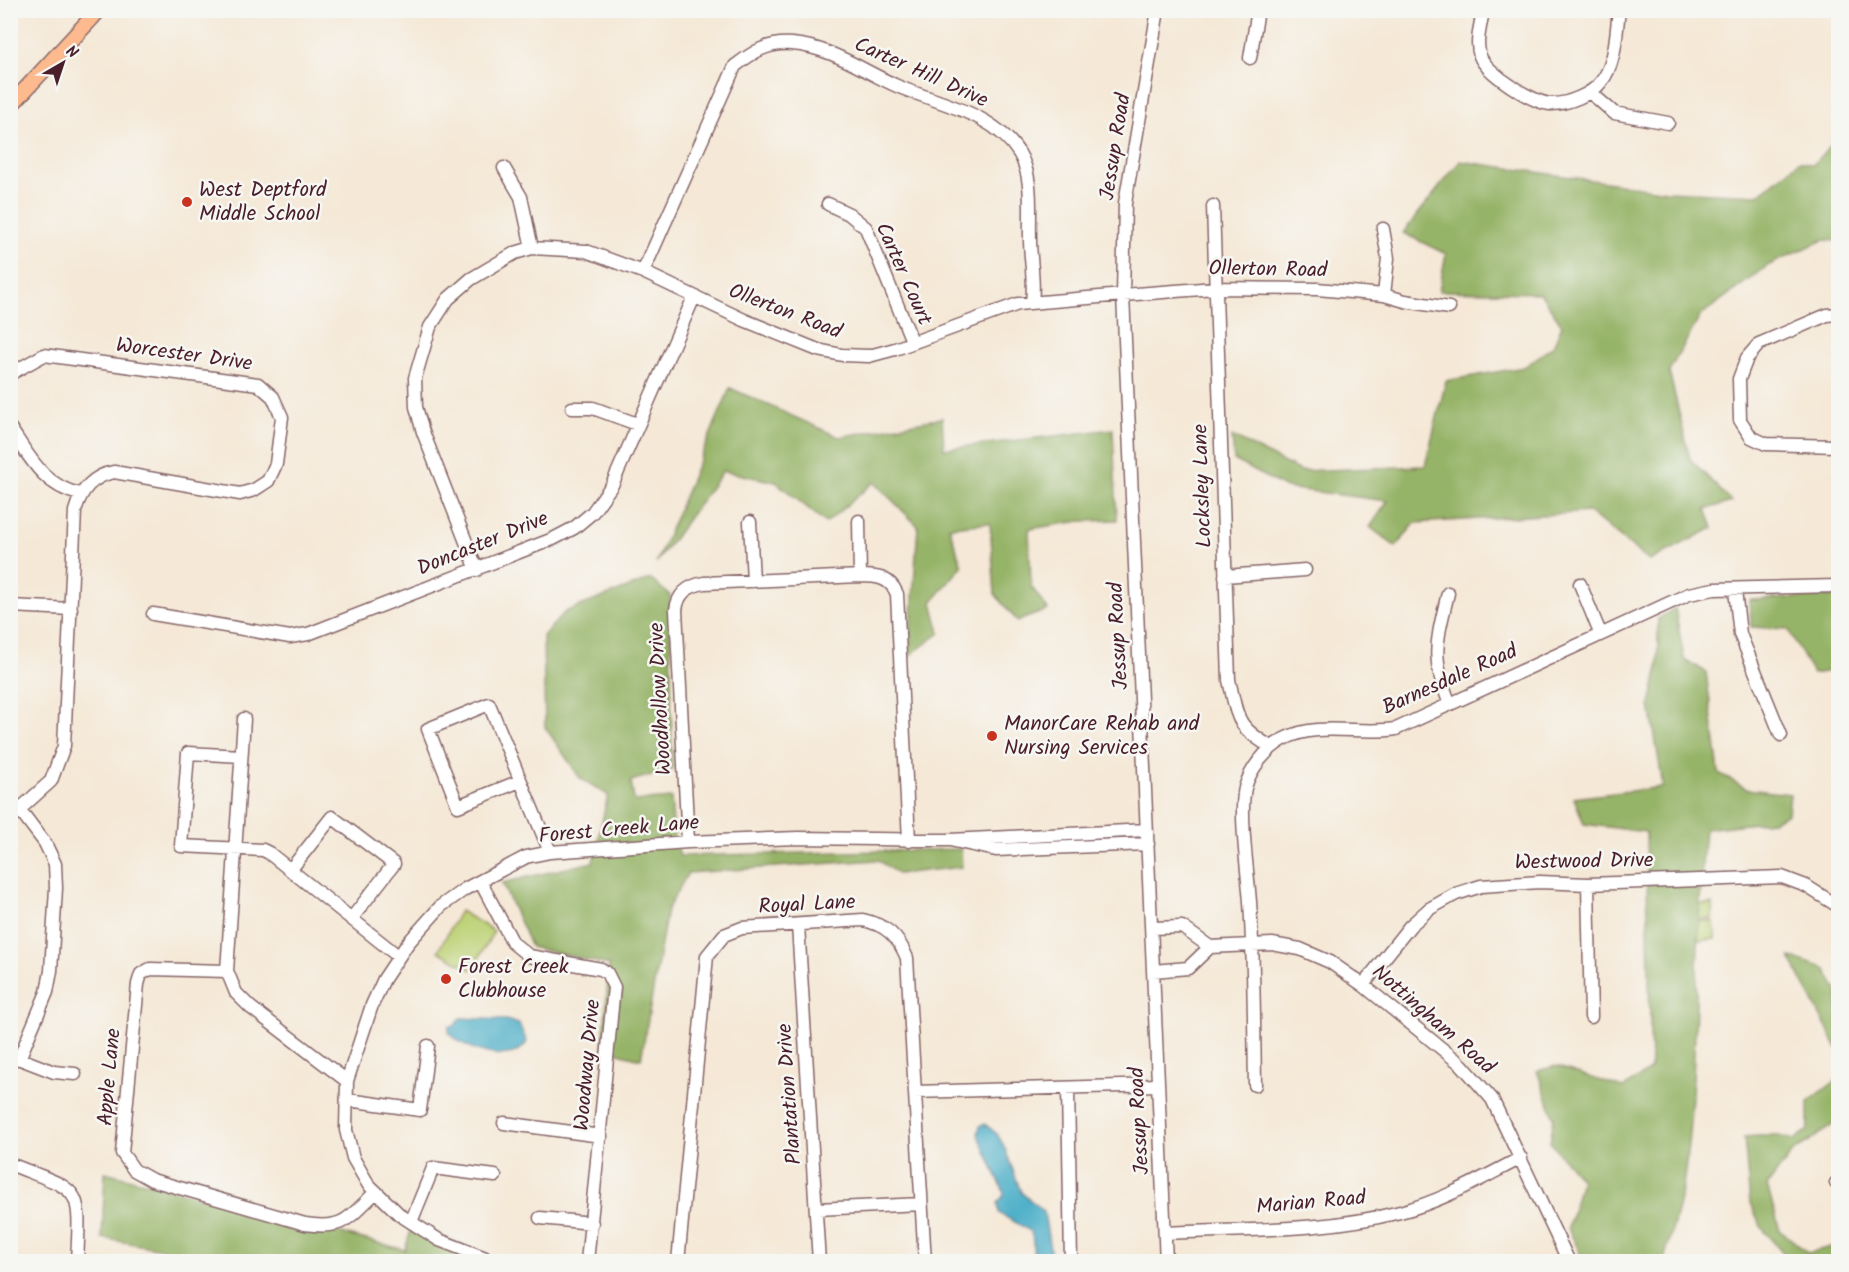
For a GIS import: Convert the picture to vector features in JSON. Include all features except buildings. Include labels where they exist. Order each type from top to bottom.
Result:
[{"type":"main road","points":[[10,106],[99,10]]},
{"type":"street","name":"Jessup Road","points":[[1158,10],[1125,203],[1123,295],[1166,1262]]},
{"type":"street","points":[[1250,58],[1258,10]]},
{"type":"street","points":[[1483,10],[1478,38],[1480,58],[1496,75],[1525,95],[1550,105],[1591,93],[1603,80],[1612,58],[1619,10]]},
{"type":"street","name":"Carter Hill Drive","points":[[643,272],[735,66],[762,47],[792,44],[825,51],[895,85],[955,106],[983,122],[1016,148],[1024,167],[1030,198],[1030,241],[1034,283],[1032,302]]},
{"type":"street","points":[[1591,93],[1614,113],[1668,123]]},
{"type":"street","points":[[504,168],[521,197],[532,248]]},
{"type":"street","name":"Carter Court","points":[[828,204],[849,214],[866,228],[912,341]]},
{"type":"street","name":"Locksley Lane","points":[[1213,206],[1229,680],[1239,723],[1251,736],[1271,747]]},
{"type":"street","points":[[1383,229],[1388,258],[1384,295]]},
{"type":"street","name":"Ollerton Road","points":[[477,570],[423,432],[416,407],[415,378],[420,352],[430,327],[448,299],[496,262],[532,248],[586,250],[643,272],[694,297],[818,350],[869,356],[1018,304],[1032,302],[1215,288],[1317,289],[1384,295],[1449,308]]},
{"type":"street","name":"Doncaster Drive","points":[[153,614],[290,637],[323,629],[477,570],[574,528],[592,513],[612,485],[694,297]]},
{"type":"street","points":[[1839,314],[1827,315],[1759,344],[1748,358],[1739,379],[1740,420],[1751,437],[1766,444],[1839,446]]},
{"type":"street","name":"Worcester Drive","points":[[10,374],[44,355],[258,384],[273,397],[282,417],[276,464],[268,481],[254,490],[240,494],[114,472],[94,479],[80,494]]},
{"type":"street","points":[[572,408],[593,408],[637,424]]},
{"type":"street","points":[[10,428],[39,471],[52,483],[80,494],[75,511],[64,746],[51,781],[15,814],[45,843],[55,864],[56,888],[51,971],[46,992],[15,1057],[54,1072],[75,1074]]},
{"type":"street","points":[[859,521],[860,576]]},
{"type":"street","points":[[750,522],[753,581]]},
{"type":"street","points":[[1225,576],[1305,570]]},
{"type":"street","name":"Woodhollow Drive","points":[[688,842],[677,603],[684,590],[695,584],[860,576],[882,577],[889,581],[897,594],[909,841]]},
{"type":"street","points":[[1581,584],[1600,633]]},
{"type":"street","name":"Barnesdale Road","points":[[1255,1085],[1245,790],[1255,767],[1271,747],[1301,732],[1321,729],[1379,732],[1396,729],[1600,633],[1689,594],[1714,589],[1839,586]]},
{"type":"street","points":[[1735,590],[1740,634],[1781,735]]},
{"type":"street","points":[[1448,593],[1437,636],[1436,654],[1438,671],[1450,704]]},
{"type":"street","points":[[10,606],[71,609]]},
{"type":"street","points":[[520,781],[458,806],[428,729],[489,704],[550,852]]},
{"type":"street","points":[[244,719],[227,971],[236,993],[250,1006],[347,1081]]},
{"type":"street","points":[[241,756],[188,753],[181,846],[263,850],[291,869],[398,956]]},
{"type":"street","points":[[291,869],[332,817],[394,864],[352,918]]},
{"type":"street","name":"Forest Creek Lane","points":[[496,1262],[439,1240],[411,1222],[376,1192],[368,1184],[353,1158],[346,1130],[347,1081],[372,1005],[398,956],[441,906],[480,881],[526,857],[550,852],[688,842],[798,838],[950,840],[1147,830]]},
{"type":"street","name":"Forest Creek Lane","points":[[950,840],[996,850],[1148,844]]},
{"type":"street","name":"Westwood Drive","points":[[1363,985],[1410,926],[1429,909],[1456,894],[1481,886],[1501,883],[1588,884],[1782,877],[1806,886],[1839,906]]},
{"type":"street","name":"Woodway Drive","points":[[480,881],[513,943],[529,956],[602,969],[608,973],[614,987],[601,1136],[586,1262]]},
{"type":"street","points":[[1588,884],[1592,1017]]},
{"type":"street","name":"Royal Lane","points":[[678,1262],[707,956],[724,935],[742,928],[863,920],[876,923],[901,942],[907,958],[925,1262]]},
{"type":"street","name":"Plantation Drive","points":[[798,925],[819,1262]]},
{"type":"street","points":[[1152,928],[1182,927],[1210,947],[1188,968],[1153,971]]},
{"type":"street","name":"Nottingham Road","points":[[1210,947],[1252,944],[1300,949],[1330,962],[1363,985],[1477,1079],[1492,1099],[1569,1262]]},
{"type":"street","name":"Apple Lane","points":[[227,971],[160,968],[150,969],[141,974],[122,1153],[127,1162],[142,1176],[162,1183],[304,1224],[327,1227],[347,1220],[376,1192]]},
{"type":"street","points":[[348,1100],[420,1110],[428,1046]]},
{"type":"street","points":[[915,1092],[1157,1085]]},
{"type":"street","points":[[1068,1088],[1071,1262]]},
{"type":"street","points":[[504,1123],[601,1136]]},
{"type":"street","name":"Marian Road","points":[[1165,1233],[1338,1224],[1373,1218],[1402,1211],[1456,1192],[1521,1158]]},
{"type":"street","points":[[10,1164],[60,1184],[75,1195],[80,1213],[77,1262]]},
{"type":"street","points":[[411,1222],[433,1168],[495,1176]]},
{"type":"street","points":[[817,1209],[921,1204]]},
{"type":"street","points":[[540,1218],[592,1223]]},
{"type":"green space","points":[[1838,138],[1838,241],[1823,240],[1769,265],[1701,315],[1669,371],[1690,459],[1732,502],[1706,509],[1713,528],[1649,561],[1589,512],[1415,523],[1396,547],[1370,527],[1388,501],[1286,488],[1234,460],[1232,436],[1300,471],[1425,466],[1446,381],[1524,367],[1553,346],[1562,325],[1540,293],[1439,291],[1446,254],[1403,233],[1460,161],[1667,191],[1758,195],[1800,161],[1813,165]]},
{"type":"green space","points":[[730,388],[839,437],[942,418],[944,449],[1113,429],[1117,520],[1081,521],[1029,529],[1031,586],[1048,610],[1017,621],[995,594],[990,523],[949,527],[962,566],[932,602],[940,633],[909,656],[918,526],[874,482],[826,523],[776,482],[723,471],[656,563]]},
{"type":"green space","points":[[650,579],[670,595],[672,769],[631,781],[634,801],[671,798],[674,837],[680,856],[961,849],[962,867],[898,874],[878,860],[688,873],[667,910],[641,1059],[603,1049],[609,965],[531,947],[502,883],[593,862],[608,795],[580,778],[545,727],[543,636],[565,612]]},
{"type":"green space","points":[[1838,596],[1838,700],[1830,671],[1813,674],[1788,629],[1751,627],[1750,600]]},
{"type":"green space","points":[[1675,608],[1684,659],[1706,672],[1719,773],[1746,789],[1790,794],[1788,814],[1772,821],[1705,829],[1690,1121],[1682,1188],[1664,1261],[1584,1261],[1568,1228],[1581,1180],[1550,1142],[1554,1117],[1537,1071],[1556,1066],[1623,1088],[1651,1069],[1646,832],[1584,824],[1574,798],[1663,787],[1650,705],[1658,667],[1658,619]]},
{"type":"green space","points":[[1712,904],[1712,919],[1681,920],[1681,905]]},
{"type":"green space","points":[[460,911],[494,931],[472,970],[438,951]]},
{"type":"green space","points":[[1714,921],[1715,939],[1694,941],[1694,922]]},
{"type":"green space","points":[[1790,957],[1825,968],[1838,992],[1838,1050]]},
{"type":"green space","points":[[1838,1079],[1838,1121],[1791,1154],[1767,1186],[1780,1230],[1808,1253],[1838,1245],[1838,1261],[1789,1261],[1762,1228],[1750,1203],[1744,1137],[1774,1135],[1794,1140],[1808,1130],[1808,1102]]},
{"type":"green space","points":[[105,1172],[405,1250],[413,1223],[496,1261],[226,1261],[102,1238]]},
{"type":"water","points":[[461,1018],[506,1020],[519,1024],[527,1042],[511,1054],[500,1055],[477,1050],[449,1033],[449,1026],[454,1026]]},
{"type":"water","points":[[985,1124],[997,1134],[1004,1146],[1021,1192],[1044,1212],[1052,1261],[1034,1261],[1031,1233],[999,1213],[998,1203],[1004,1195],[1003,1190],[978,1134],[980,1126]]},
{"type":"place","name":"West Deptford Middle School","points":[[187,202]]},
{"type":"place","name":"ManorCare Rehab and Nursing Services","points":[[992,736]]},
{"type":"place","name":"Forest Creek Clubhouse","points":[[446,979]]}]
